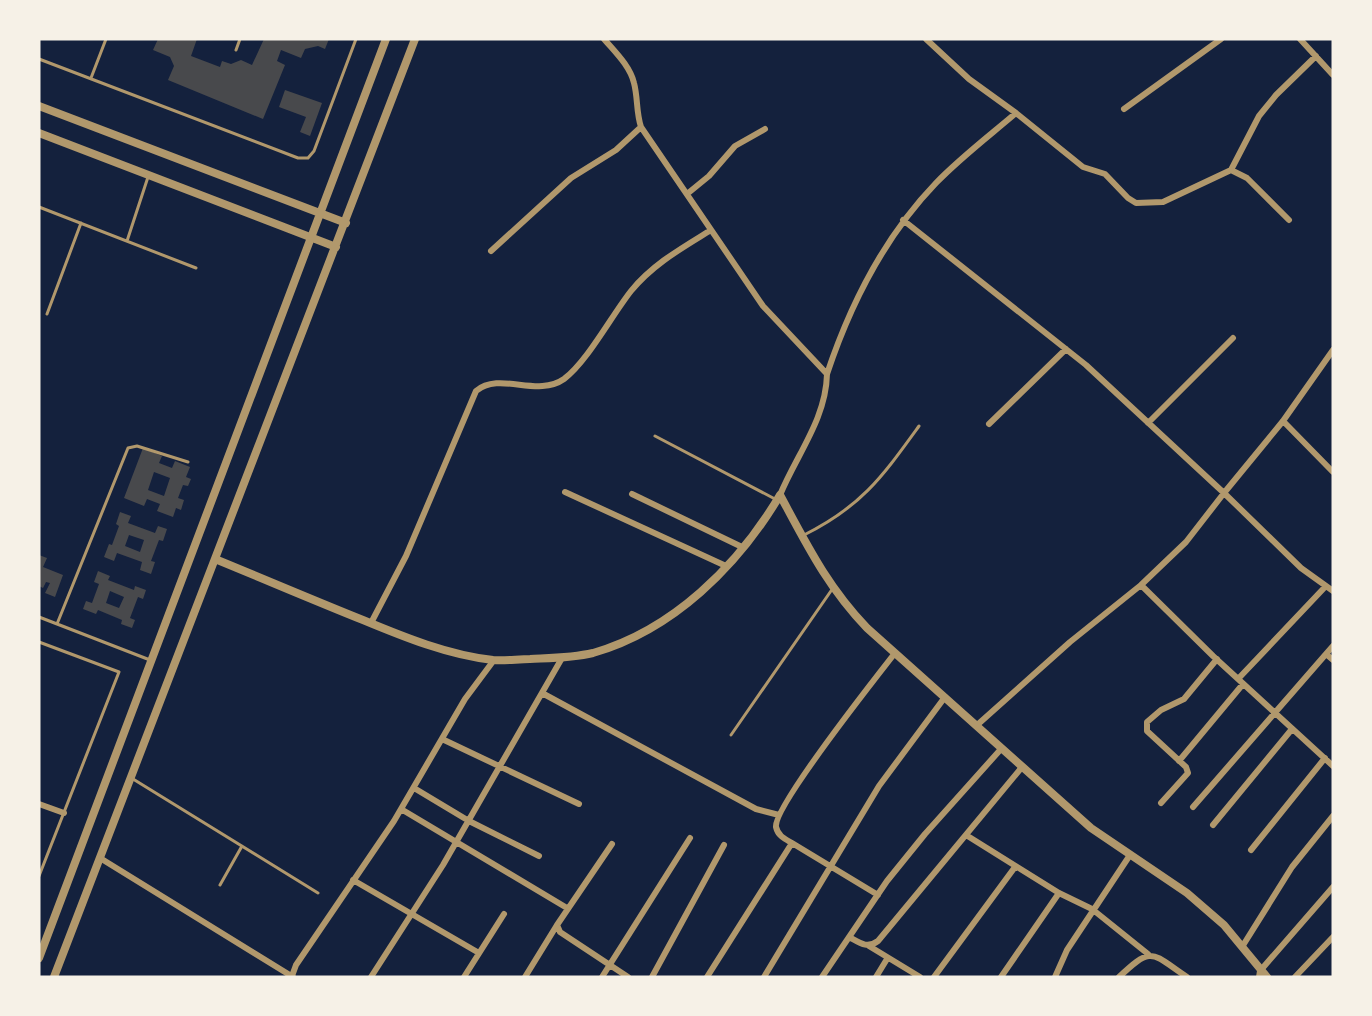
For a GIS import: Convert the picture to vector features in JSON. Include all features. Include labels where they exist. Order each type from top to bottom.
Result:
[{"type":"street","points":[[39,958],[386,39]]},
{"type":"street","points":[[54,977],[415,39]]},
{"type":"street","points":[[604,39],[629,70],[634,82],[641,127],[763,306],[827,374]]},
{"type":"street","points":[[926,39],[969,79],[1016,113],[1083,167],[1105,174],[1128,198],[1136,203],[1163,202],[1231,170],[1259,116],[1276,95],[1316,56]]},
{"type":"street","points":[[1124,109],[1221,39]]},
{"type":"street","points":[[1300,39],[1333,75]]},
{"type":"street","points":[[39,106],[346,223]]},
{"type":"street","points":[[215,559],[408,638],[494,660],[562,658],[591,653],[630,640],[664,621],[699,594],[742,547],[778,498],[821,412],[827,374],[854,307],[903,220],[937,183],[1016,113]]},
{"type":"street","points":[[491,251],[571,178],[616,150],[641,127]]},
{"type":"street","points":[[687,194],[709,176],[735,146],[765,129]]},
{"type":"street","points":[[39,133],[336,247]]},
{"type":"street","points":[[1231,170],[1247,178],[1289,220]]},
{"type":"street","points":[[903,220],[1066,349],[1224,493],[1301,568],[1333,591]]},
{"type":"street","points":[[371,623],[406,556],[476,391],[483,385],[495,383],[531,387],[548,385],[563,379],[648,272],[711,230]]},
{"type":"street","points":[[1148,423],[1233,338]]},
{"type":"street","points":[[989,424],[1066,349]]},
{"type":"street","points":[[976,726],[1070,642],[1141,585],[1186,542],[1283,421],[1333,350]]},
{"type":"street","points":[[1283,421],[1333,471]]},
{"type":"street","points":[[565,492],[726,566]]},
{"type":"street","points":[[632,494],[742,547]]},
{"type":"street","points":[[778,498],[833,588],[860,620],[1091,828],[1186,893],[1224,925],[1262,975],[1333,887]]},
{"type":"street","points":[[1141,585],[1217,660],[1333,766]]},
{"type":"street","points":[[1238,679],[1325,587]]},
{"type":"street","points":[[1193,807],[1333,646]]},
{"type":"street","points":[[878,895],[780,836],[776,826],[779,815],[851,711],[895,653]]},
{"type":"street","points":[[1326,654],[1333,660]]},
{"type":"street","points":[[370,977],[456,843],[562,658]]},
{"type":"street","points":[[100,858],[293,976],[296,965],[401,809],[465,699],[494,660]]},
{"type":"street","points":[[1161,802],[1185,778],[1186,767],[1147,731],[1147,722],[1161,710],[1184,699],[1217,660]]},
{"type":"street","points":[[1179,761],[1244,684]]},
{"type":"street","points":[[542,693],[756,808],[779,815]]},
{"type":"street","points":[[764,977],[879,786],[945,697]]},
{"type":"street","points":[[1213,825],[1292,729]]},
{"type":"street","points":[[442,739],[502,765],[579,804]]},
{"type":"street","points":[[822,977],[878,895],[925,834],[1001,749]]},
{"type":"street","points":[[1251,850],[1325,758]]},
{"type":"street","points":[[868,946],[878,941],[1022,767]]},
{"type":"street","points":[[414,788],[469,821],[539,856]]},
{"type":"street","points":[[39,804],[64,813]]},
{"type":"street","points":[[401,809],[567,908]]},
{"type":"street","points":[[1242,947],[1292,867],[1333,816]]},
{"type":"street","points":[[966,835],[1015,867],[1023,868],[1059,893],[1092,909],[1148,954],[1155,956],[1186,977]]},
{"type":"street","points":[[602,977],[690,838]]},
{"type":"street","points":[[707,977],[792,843]]},
{"type":"street","points":[[525,977],[567,908],[612,844]]},
{"type":"street","points":[[652,977],[724,845]]},
{"type":"street","points":[[1055,977],[1067,950],[1092,909],[1130,855]]},
{"type":"street","points":[[934,977],[1015,867]]},
{"type":"street","points":[[353,880],[479,953]]},
{"type":"street","points":[[1001,977],[1059,893]]},
{"type":"street","points":[[464,977],[504,915]]},
{"type":"street","points":[[557,925],[560,932],[628,977]]},
{"type":"street","points":[[849,937],[920,977]]},
{"type":"street","points":[[1295,977],[1333,937]]},
{"type":"street","points":[[1119,977],[1140,957],[1148,954]]},
{"type":"street","points":[[876,977],[887,959]]},
{"type":"lane","points":[[91,78],[106,39]]},
{"type":"lane","points":[[236,50],[240,39]]},
{"type":"lane","points":[[39,59],[298,158],[308,158],[314,152],[356,39]]},
{"type":"lane","points":[[127,241],[148,175]]},
{"type":"lane","points":[[39,207],[196,268]]},
{"type":"lane","points":[[47,314],[81,223]]},
{"type":"lane","points":[[802,536],[844,513],[869,492],[919,426]]},
{"type":"lane","points":[[655,435],[778,498]]},
{"type":"lane","points":[[57,624],[128,448],[137,446],[188,462]]},
{"type":"lane","points":[[731,735],[833,588]]},
{"type":"lane","points":[[39,617],[152,660]]},
{"type":"lane","points":[[39,642],[119,672],[39,876]]},
{"type":"lane","points":[[131,778],[318,893]]},
{"type":"lane","points":[[220,885],[242,846]]},
{"type":"building","points":[[158,39],[197,39],[191,56],[220,67],[222,61],[231,64],[241,60],[252,65],[264,39],[329,39],[325,49],[318,46],[305,49],[301,58],[281,50],[277,61],[285,65],[263,119],[168,80],[174,66],[170,57],[153,50]]},
{"type":"building","points":[[285,90],[322,103],[310,136],[300,132],[306,117],[279,107]]},
{"type":"building","points":[[143,448],[162,456],[159,463],[172,468],[175,461],[190,467],[186,477],[191,479],[188,486],[183,485],[178,498],[184,500],[181,510],[176,508],[173,517],[157,511],[160,504],[147,499],[144,506],[124,498]],"holes":[[[154,472],[170,478],[164,496],[148,490]]]},
{"type":"building","points":[[120,512],[131,516],[128,523],[155,533],[158,526],[167,529],[163,541],[159,540],[151,561],[155,562],[151,574],[140,570],[142,562],[117,553],[114,561],[104,557],[109,544],[112,545],[119,526],[116,524]],"holes":[[[129,535],[144,540],[140,552],[125,546]]]},
{"type":"building","points":[[39,555],[47,558],[43,567],[63,575],[55,597],[45,593],[50,583],[46,582],[43,588],[39,586]]},
{"type":"building","points":[[98,571],[110,576],[108,580],[134,590],[135,586],[146,590],[143,599],[138,597],[130,618],[135,620],[132,628],[121,624],[122,620],[98,610],[96,614],[83,609],[86,601],[92,603],[99,584],[94,582]],"holes":[[[110,591],[124,597],[119,608],[106,603]]]}]
